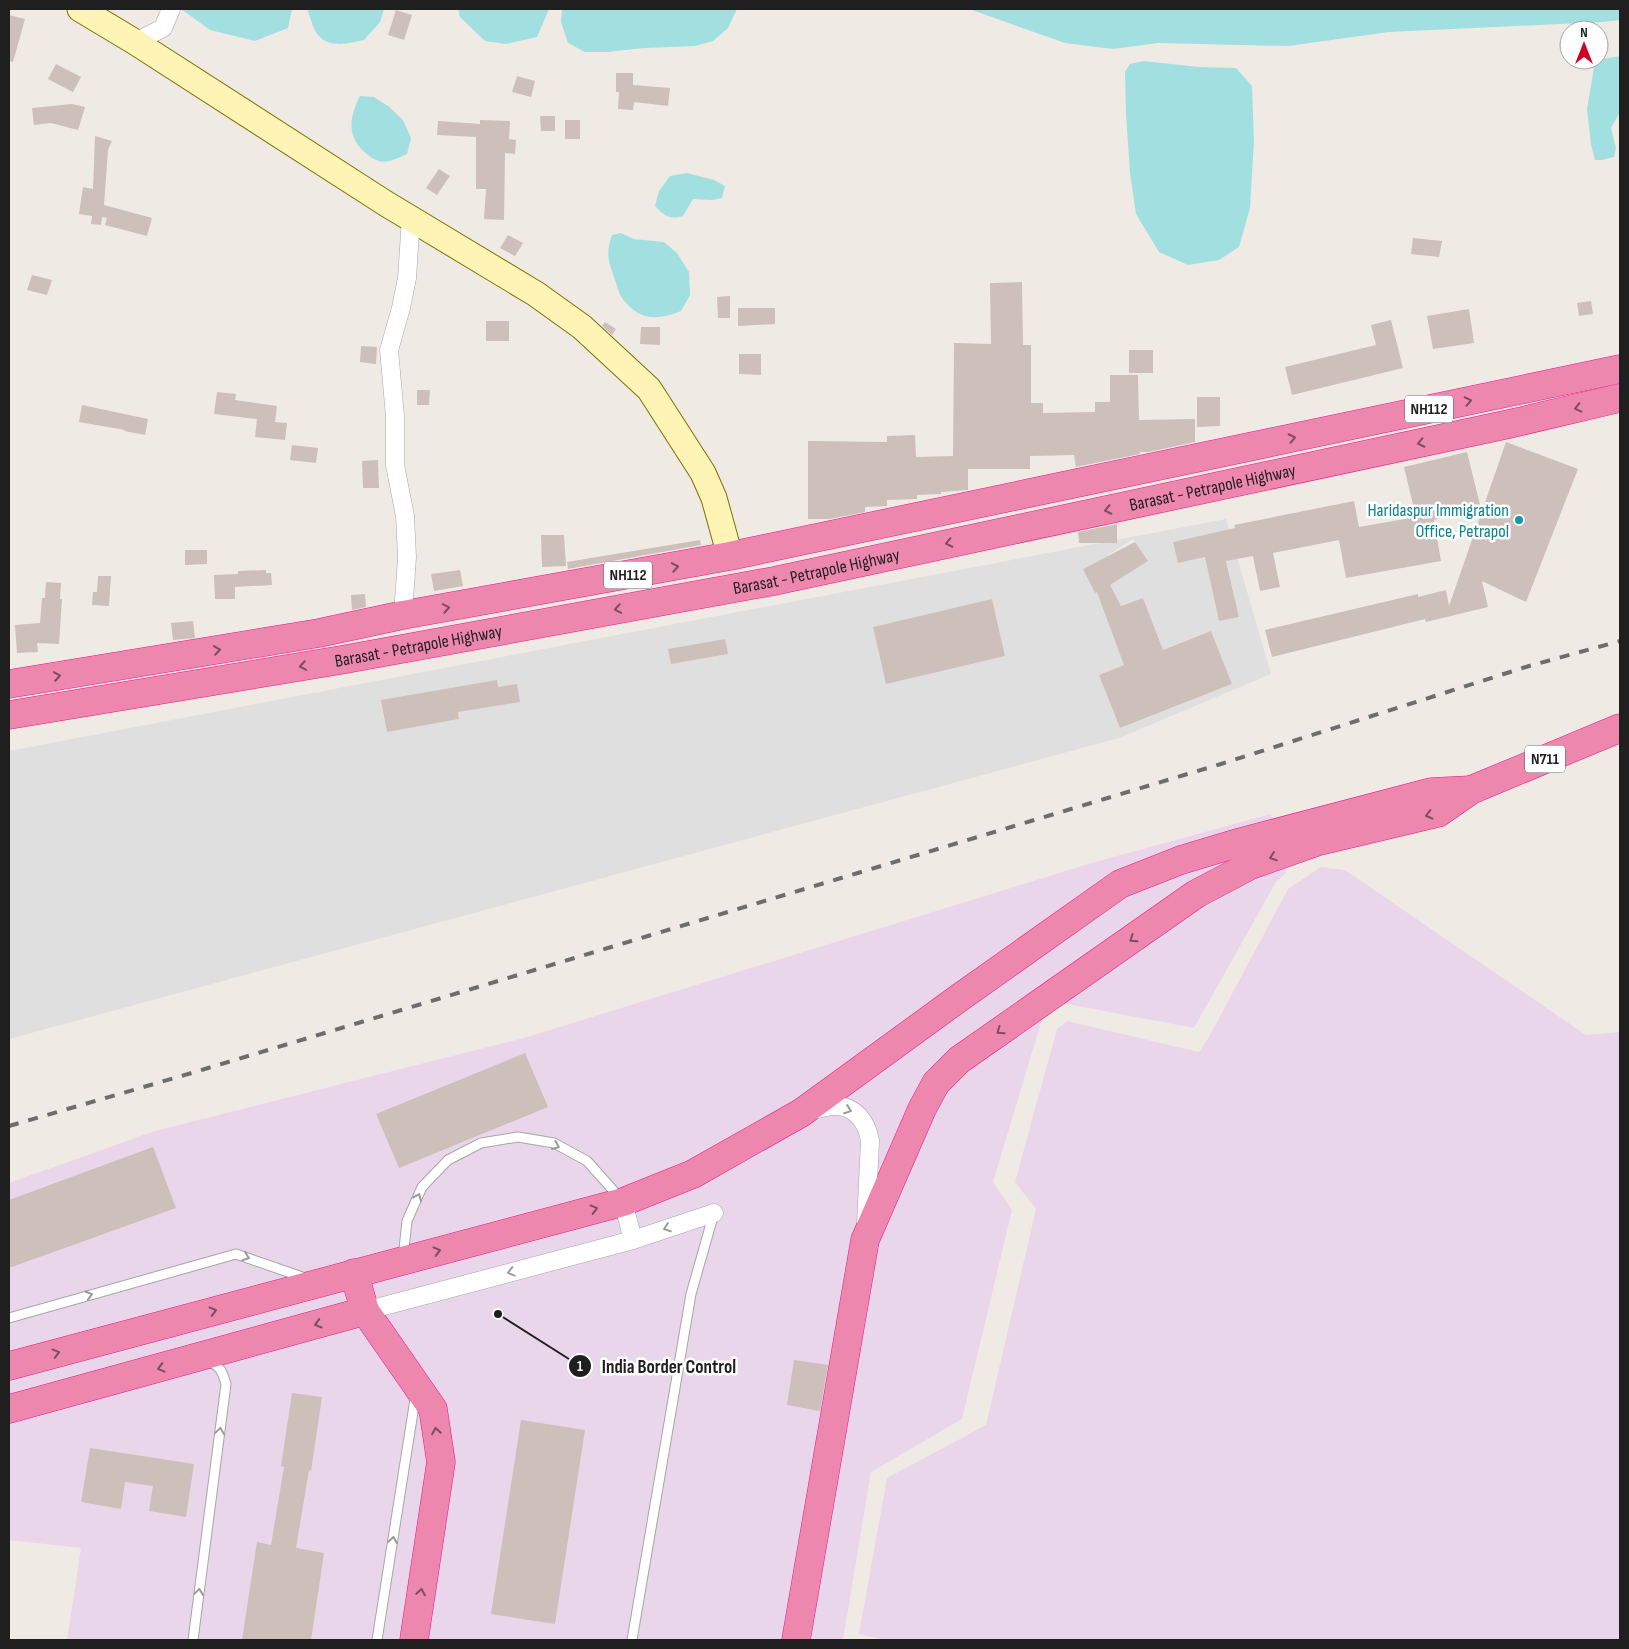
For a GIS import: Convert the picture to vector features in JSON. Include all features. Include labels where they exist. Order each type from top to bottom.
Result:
[{"type":"highway","name":"Barasat - Petrapole Highway","points":[[9,684],[319,633],[402,615],[730,556],[1617,369]]},
{"type":"highway","name":"Barasat - Petrapole Highway","points":[[9,715],[341,660],[774,581],[1490,428],[1619,398]]},
{"type":"highway","name":"N711","points":[[1471,790],[1620,728]]},
{"type":"highway","points":[[9,1366],[623,1202],[693,1174],[801,1113],[958,998],[1120,884],[1181,860],[1241,842],[1431,792],[1471,790]]},
{"type":"highway","points":[[796,1640],[865,1240],[922,1109],[936,1083],[959,1060],[1196,894],[1251,865],[1316,842],[1438,813],[1471,790]]},
{"type":"highway","points":[[354,1273],[365,1311],[433,1409],[441,1462],[414,1640]]},
{"type":"highway","points":[[9,1409],[365,1311]]},
{"type":"street","points":[[80,9],[549,304],[582,327],[648,389],[703,473],[714,498],[730,556]]},
{"type":"street","points":[[135,42],[164,28],[171,9]]},
{"type":"street","points":[[402,615],[407,557],[405,516],[395,465],[395,416],[389,350],[407,278],[411,218]]},
{"type":"street","points":[[801,1113],[835,1106],[856,1112],[864,1120],[870,1141],[865,1240]]},
{"type":"street","points":[[623,1202],[633,1240]]},
{"type":"street","points":[[365,1311],[633,1240],[714,1213]]},
{"type":"lane","points":[[402,1260],[407,1221],[422,1187],[448,1160],[481,1142],[518,1137],[554,1143],[587,1161],[623,1202]]},
{"type":"lane","points":[[632,1640],[691,1294],[714,1213]]},
{"type":"lane","points":[[9,1318],[236,1254],[319,1282]]},
{"type":"lane","points":[[192,1640],[226,1384],[222,1370],[198,1357]]},
{"type":"lane","points":[[377,1640],[417,1386]]},
{"type":"shaded area","points":[[1226,519],[1271,674],[1119,738],[9,1039],[9,751]],"holes":[[[1220,532],[1239,617],[1219,621],[1205,557],[1178,563],[1173,542]],[[1133,539],[1148,561],[1121,577],[1108,555]],[[1098,561],[1110,585],[1095,592],[1083,569]],[[1143,598],[1160,642],[1105,611]],[[992,599],[1005,656],[886,683],[873,627]],[[1211,631],[1232,684],[1120,728],[1099,675]],[[725,639],[727,654],[671,664],[669,649]],[[454,688],[459,719],[387,732]]]},
{"type":"shaded area","points":[[1271,814],[1286,873],[1276,882],[1194,1028],[1062,1003],[1043,1016],[993,1182],[1012,1210],[962,1419],[871,1472],[843,1640],[67,1640],[81,1548],[9,1540],[9,1183],[155,1131],[524,1038],[1095,862]]},
{"type":"shaded area","points":[[1321,867],[1345,870],[1586,1035],[1620,1032],[1620,1640],[884,1640],[859,1634],[887,1478],[986,1425],[1036,1209],[1015,1182],[1057,1029],[1067,1021],[1199,1052],[1209,1037],[1288,889]]},
{"type":"water","points":[[181,9],[292,9],[288,28],[255,41],[210,30]]},
{"type":"water","points":[[309,9],[384,9],[380,22],[364,40],[334,44],[318,35],[313,27],[308,12]]},
{"type":"water","points":[[458,9],[549,9],[537,37],[506,44],[485,41],[460,17]]},
{"type":"water","points":[[562,9],[737,9],[728,28],[713,41],[695,46],[585,52],[568,43],[561,22]]},
{"type":"water","points":[[969,9],[1620,9],[1620,20],[1559,20],[1559,24],[1389,32],[1288,46],[1158,43],[1113,49],[1065,43]]},
{"type":"water","points":[[1620,56],[1620,112],[1611,128],[1616,148],[1614,157],[1595,160],[1591,145],[1587,109],[1594,70],[1609,70],[1609,58]]},
{"type":"water","points":[[1144,61],[1199,67],[1236,68],[1252,86],[1254,141],[1250,208],[1239,247],[1219,260],[1188,265],[1159,252],[1136,214],[1130,173],[1125,72],[1130,64]]},
{"type":"water","points":[[360,96],[374,97],[388,106],[403,120],[411,138],[407,154],[386,162],[373,158],[361,149],[353,135],[352,128],[353,113]]},
{"type":"water","points":[[687,173],[714,180],[725,186],[722,198],[712,200],[693,199],[683,216],[674,218],[668,216],[655,206],[659,191],[670,176]]},
{"type":"water","points":[[621,233],[634,239],[664,242],[677,253],[689,272],[690,295],[681,311],[661,317],[648,317],[636,312],[624,300],[618,290],[608,253],[612,235]]},
{"type":"building","points":[[396,10],[412,15],[404,40],[388,35]]},
{"type":"building","points":[[9,15],[25,19],[13,62],[9,61]]},
{"type":"building","points":[[56,64],[81,77],[73,92],[48,79]]},
{"type":"building","points":[[616,73],[633,73],[633,85],[670,88],[668,106],[634,102],[633,110],[618,109],[619,92],[616,92]]},
{"type":"building","points":[[517,76],[535,81],[531,97],[512,92]]},
{"type":"building","points":[[72,104],[85,107],[78,130],[51,123],[34,125],[32,108]]},
{"type":"building","points":[[540,116],[555,116],[555,131],[541,131]]},
{"type":"building","points":[[480,120],[510,121],[509,139],[516,140],[515,154],[505,153],[504,220],[484,219],[486,189],[476,189],[476,137],[437,135],[438,121],[480,124]]},
{"type":"building","points":[[565,120],[580,120],[580,139],[565,139]]},
{"type":"building","points":[[95,136],[112,141],[108,150],[104,205],[152,218],[147,236],[105,225],[107,218],[102,217],[101,225],[91,224],[92,216],[79,214],[83,187],[93,189]]},
{"type":"building","points":[[439,169],[450,176],[437,195],[426,188]]},
{"type":"building","points":[[508,235],[523,243],[515,256],[500,248]]},
{"type":"building","points":[[1413,238],[1442,241],[1439,257],[1411,254]]},
{"type":"building","points":[[32,275],[52,280],[47,295],[27,290]]},
{"type":"building","points":[[1022,282],[1023,345],[1031,345],[1031,403],[1043,403],[1043,413],[1095,412],[1095,402],[1110,402],[1110,375],[1138,375],[1139,420],[1195,419],[1195,442],[1149,452],[1140,452],[1140,454],[1076,467],[1074,455],[1030,456],[1030,469],[968,469],[968,490],[917,495],[917,499],[887,500],[887,506],[865,507],[865,512],[830,519],[808,519],[808,441],[887,442],[887,436],[915,435],[916,457],[953,456],[954,343],[991,344],[990,283]]},
{"type":"building","points":[[730,296],[730,318],[718,318],[717,297]]},
{"type":"building","points":[[1591,301],[1593,314],[1579,316],[1577,303]]},
{"type":"building","points":[[738,308],[775,308],[775,324],[738,326]]},
{"type":"building","points":[[1469,309],[1474,343],[1433,349],[1427,316]]},
{"type":"building","points":[[1391,320],[1403,368],[1292,395],[1285,367],[1376,345],[1371,325]]},
{"type":"building","points":[[486,321],[509,321],[509,341],[486,341]]},
{"type":"building","points":[[605,322],[616,329],[612,335],[602,326]]},
{"type":"building","points":[[641,327],[660,327],[660,345],[640,344]]},
{"type":"building","points":[[361,346],[377,347],[376,364],[360,362]]},
{"type":"building","points":[[1129,350],[1153,350],[1153,373],[1129,373]]},
{"type":"building","points":[[739,354],[761,354],[761,375],[739,374]]},
{"type":"building","points":[[417,390],[430,390],[429,405],[417,405]]},
{"type":"building","points":[[217,392],[236,394],[235,400],[277,406],[275,422],[287,423],[285,440],[255,437],[257,419],[214,414]]},
{"type":"building","points":[[1197,397],[1220,397],[1220,426],[1197,427]]},
{"type":"building","points":[[82,405],[148,419],[145,435],[79,422]]},
{"type":"building","name":"Haridaspur Immigration Office, Petrapol","points":[[1506,442],[1578,469],[1526,602],[1482,581],[1488,607],[1426,622],[1425,619],[1272,657],[1265,630],[1418,594],[1418,597],[1446,590],[1449,606]]},
{"type":"building","points":[[292,445],[318,448],[316,463],[290,460]]},
{"type":"building","points":[[1467,452],[1481,509],[1434,520],[1441,561],[1346,578],[1339,540],[1273,553],[1280,587],[1260,591],[1253,556],[1226,561],[1239,617],[1219,621],[1205,557],[1178,563],[1173,542],[1235,528],[1234,525],[1354,501],[1359,527],[1416,517],[1404,467]]},
{"type":"building","points":[[378,460],[379,488],[363,488],[362,461]]},
{"type":"building","points":[[1117,524],[1117,543],[1079,543],[1078,532]]},
{"type":"building","points":[[541,535],[564,535],[566,566],[542,567]]},
{"type":"building","points":[[700,540],[701,545],[568,569],[567,562]]},
{"type":"building","points":[[1135,542],[1148,561],[1110,585],[1121,606],[1143,598],[1163,650],[1211,631],[1232,684],[1120,728],[1099,675],[1124,665],[1097,592],[1095,593],[1083,569]]},
{"type":"building","points":[[185,550],[207,550],[207,564],[185,565]]},
{"type":"building","points":[[266,570],[266,573],[271,573],[272,585],[235,587],[235,599],[215,599],[214,575],[238,574],[238,571]]},
{"type":"building","points":[[460,570],[463,586],[434,591],[431,574]]},
{"type":"building","points":[[98,576],[111,576],[109,606],[92,605],[93,592],[97,592]]},
{"type":"building","points":[[46,582],[61,583],[60,599],[62,599],[59,644],[37,643],[38,652],[17,653],[15,625],[40,623],[42,598],[45,598]]},
{"type":"building","points":[[365,594],[366,607],[352,610],[351,595]]},
{"type":"building","points":[[992,599],[1005,656],[886,684],[873,627]]},
{"type":"building","points":[[193,621],[195,638],[173,640],[171,623]]},
{"type":"building","points":[[725,639],[728,654],[671,664],[668,649]]},
{"type":"building","points":[[497,680],[498,687],[517,684],[520,702],[458,712],[459,719],[387,732],[381,700]]},
{"type":"building","points":[[525,1053],[548,1107],[399,1168],[376,1114]]},
{"type":"building","points":[[153,1147],[176,1208],[9,1268],[9,1200]]},
{"type":"building","points":[[794,1360],[828,1365],[820,1411],[787,1405]]},
{"type":"building","points":[[292,1393],[322,1397],[311,1471],[309,1470],[296,1548],[324,1553],[311,1640],[242,1640],[257,1542],[271,1545],[284,1467],[281,1466]]},
{"type":"building","points":[[521,1420],[585,1430],[555,1624],[491,1614]]},
{"type":"building","points":[[90,1448],[194,1464],[186,1517],[149,1511],[153,1486],[125,1482],[121,1509],[81,1502]]},
{"type":"railway","points":[[9,1126],[1221,764],[1529,666],[1620,641]]},
{"type":"place","name":"Haridaspur Immigration Office, Petrapol","points":[[1519,520]]},
{"type":"place","name":"India Border Control","points":[[498,1314]]}]
